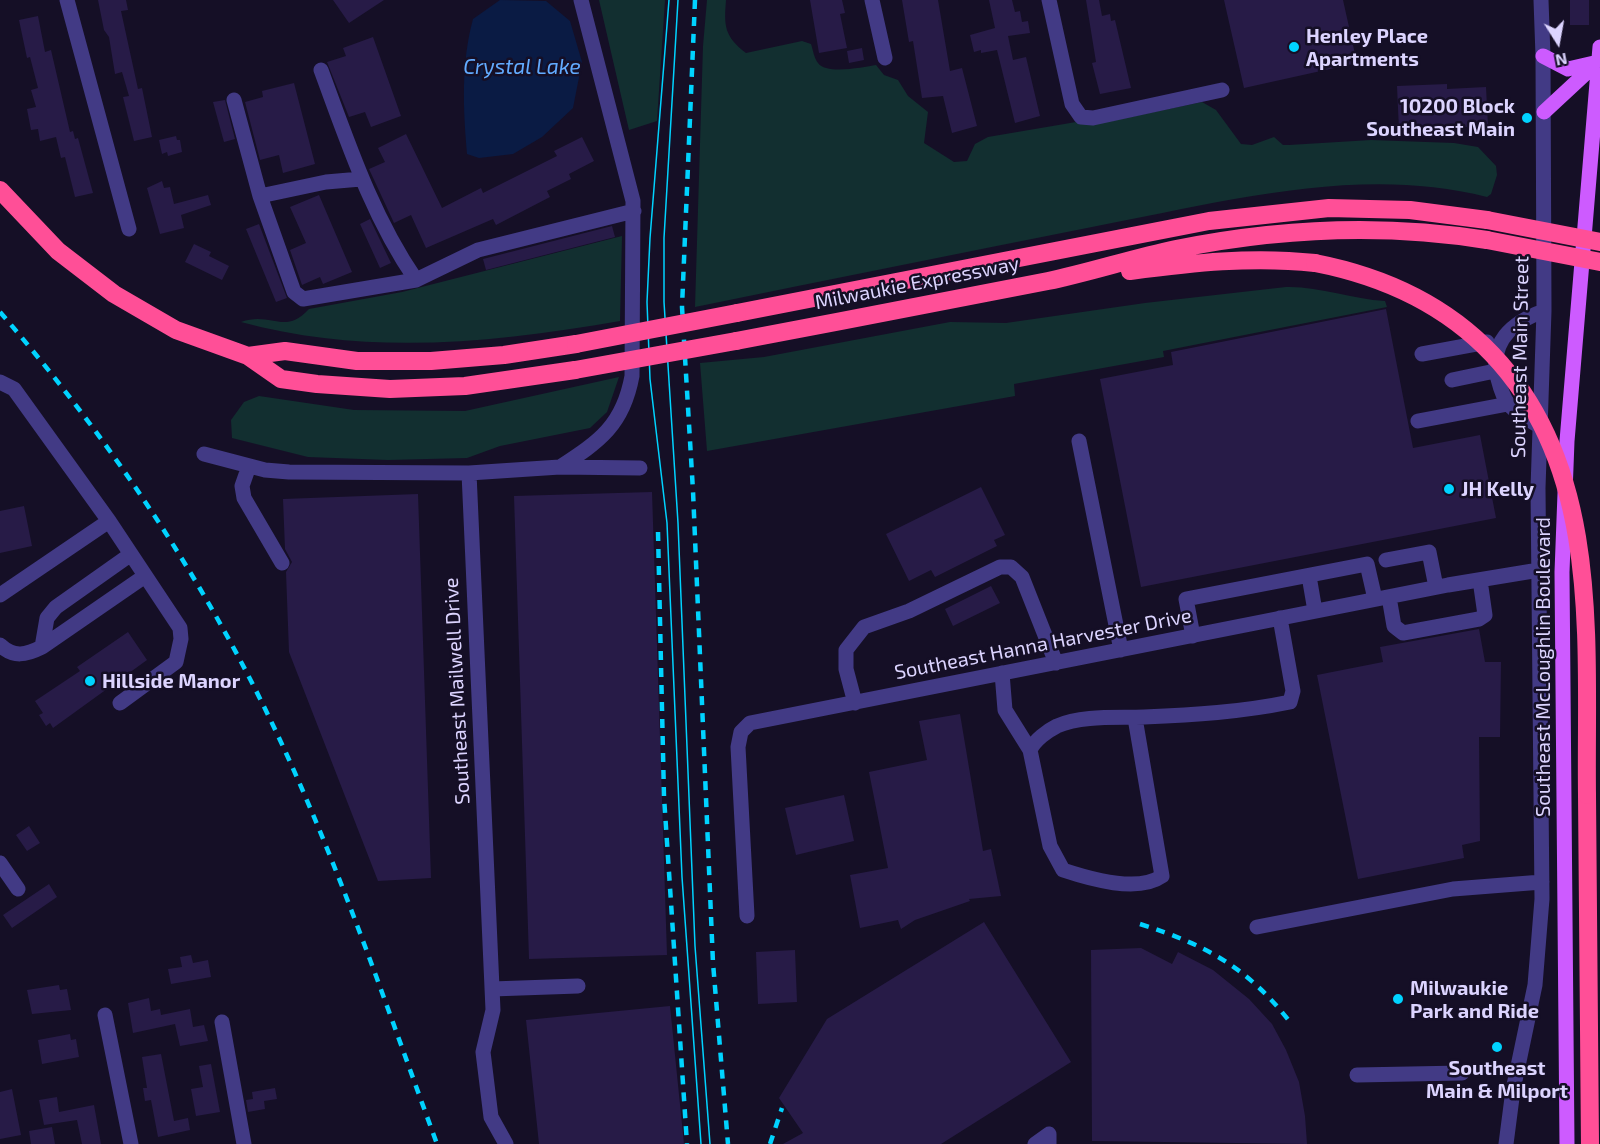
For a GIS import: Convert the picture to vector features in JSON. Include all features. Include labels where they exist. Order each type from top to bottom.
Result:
[{"type":"highway","name":"Milwaukie Expressway","points":[[0,190],[58,251],[114,294],[176,330],[248,356],[281,379],[372,389],[465,386],[575,370],[1050,280],[1175,250],[1291,232],[1370,228],[1449,234],[1600,262]]},
{"type":"highway","name":"Milwaukie Expressway","points":[[248,356],[285,351],[357,361],[431,361],[504,355],[576,344],[1190,225],[1288,210],[1370,208],[1487,220],[1600,242]]},
{"type":"highway","points":[[1050,280],[1225,260],[1263,259],[1314,262],[1380,279],[1411,293],[1460,324],[1500,363],[1520,388],[1545,430],[1561,469],[1570,503],[1580,563],[1585,627],[1590,1144]]},
{"type":"main road","name":"Southeast McLoughlin Boulevard","points":[[1567,1144],[1562,572],[1567,441],[1600,47]]},
{"type":"main road","points":[[1543,56],[1568,69],[1599,61]]},
{"type":"main road","points":[[1544,112],[1599,61]]},
{"type":"street","points":[[67,0],[129,229]]},
{"type":"street","points":[[560,467],[597,442],[615,424],[630,390],[633,347],[634,206],[581,0]]},
{"type":"street","points":[[872,0],[885,58]]},
{"type":"street","points":[[1049,0],[1072,104],[1081,117],[1093,118],[1222,90]]},
{"type":"street","name":"Southeast Main Street","points":[[1506,1144],[1513,1090],[1535,985],[1542,882],[1539,426],[1544,311],[1544,112],[1540,0]]},
{"type":"street","points":[[321,70],[361,179],[399,255],[416,280]]},
{"type":"street","points":[[234,100],[260,195],[294,292],[303,299],[416,280],[478,250],[634,206]]},
{"type":"street","points":[[260,195],[326,182],[361,179]]},
{"type":"street","points":[[1539,426],[1508,404],[1495,371],[1497,350],[1506,332],[1524,318],[1544,311]]},
{"type":"street","points":[[1422,354],[1502,339]]},
{"type":"street","points":[[1452,380],[1495,371]]},
{"type":"street","points":[[2,383],[14,389],[109,521],[180,628],[180,652],[172,666],[120,703]]},
{"type":"street","points":[[1418,421],[1508,404]]},
{"type":"street","points":[[1079,441],[1121,650]]},
{"type":"street","points":[[204,454],[249,466],[289,472],[469,473],[560,467],[640,468]]},
{"type":"street","points":[[249,466],[242,486],[244,498],[282,563]]},
{"type":"street","name":"Southeast Mailwell Drive","points":[[469,473],[492,989],[492,1019],[483,1052],[491,1117],[506,1144]]},
{"type":"street","points":[[0,595],[109,521]]},
{"type":"street","points":[[1386,560],[1429,552],[1436,587]]},
{"type":"street","points":[[42,647],[47,618],[51,612],[131,554]]},
{"type":"street","points":[[1192,636],[1185,599],[1367,564],[1398,631],[1403,633],[1479,620],[1485,615],[1480,580]]},
{"type":"street","points":[[855,703],[846,669],[846,650],[864,627],[909,611],[1000,567],[1011,567],[1022,577],[1056,663]]},
{"type":"street","name":"Southeast Hanna Harvester Drive","points":[[747,916],[738,747],[741,732],[750,723],[1436,587],[1539,570]]},
{"type":"street","points":[[0,645],[7,651],[19,655],[42,647],[146,576]]},
{"type":"street","points":[[1309,576],[1315,611]]},
{"type":"street","points":[[1030,750],[1033,744],[1057,726],[1084,720],[1209,714],[1290,702],[1293,691],[1280,618]]},
{"type":"street","points":[[1002,673],[1005,710],[1030,750],[1050,846],[1056,861],[1063,870],[1110,883],[1154,882],[1162,876],[1135,718]]},
{"type":"street","points":[[0,863],[18,889]]},
{"type":"street","points":[[1257,927],[1453,889],[1542,882]]},
{"type":"street","points":[[492,989],[578,987]]},
{"type":"street","points":[[105,1015],[131,1144]]},
{"type":"street","points":[[222,1022],[244,1144]]},
{"type":"street","points":[[1357,1075],[1462,1073]]},
{"type":"street","points":[[1035,1144],[1049,1134],[1049,1144]]},
{"type":"green space","points":[[599,0],[665,0],[657,121],[629,130]]},
{"type":"green space","points":[[707,0],[726,0],[725,17],[729,36],[746,53],[802,41],[811,44],[816,59],[822,67],[846,69],[876,65],[884,75],[898,80],[908,96],[928,112],[924,143],[954,162],[967,161],[975,144],[988,137],[1076,122],[1101,123],[1202,102],[1216,110],[1241,144],[1252,145],[1274,137],[1283,145],[1371,140],[1454,143],[1478,147],[1496,166],[1497,175],[1491,194],[1487,197],[1438,188],[1389,184],[1289,191],[1239,198],[695,307],[703,46]]},
{"type":"green space","points":[[622,236],[620,321],[525,335],[430,342],[335,339],[288,333],[241,322],[252,319],[292,321],[309,309],[402,292]]},
{"type":"green space","points":[[1286,287],[1310,288],[1385,301],[1387,307],[1163,351],[1164,357],[1014,384],[1015,396],[707,451],[700,363],[764,357],[950,322],[1006,323],[1145,303]]},
{"type":"green space","points":[[619,377],[607,412],[590,428],[500,446],[467,458],[388,460],[308,457],[232,438],[231,420],[244,402],[259,396],[354,410],[465,411]]},
{"type":"water","name":"Crystal Lake","points":[[500,0],[546,1],[570,21],[582,62],[573,108],[542,137],[513,154],[479,158],[467,154],[464,103],[466,52],[473,19]]},
{"type":"building","points":[[98,0],[126,0],[128,10],[121,11],[138,89],[142,88],[152,137],[134,141],[123,97],[129,96],[122,72],[115,74],[109,37],[104,30]]},
{"type":"building","points":[[333,0],[384,0],[349,23]]},
{"type":"building","points":[[810,0],[842,0],[845,13],[840,14],[847,48],[819,53]]},
{"type":"building","points":[[902,0],[938,0],[950,71],[962,68],[977,126],[952,133],[943,96],[922,98],[913,41],[909,42]]},
{"type":"building","points":[[989,0],[1012,0],[1015,12],[1020,11],[1022,22],[1028,21],[1030,33],[1008,36],[1013,60],[1026,57],[1040,116],[1015,123],[997,50],[974,52],[970,35],[995,28]]},
{"type":"building","points":[[1086,0],[1099,0],[1102,16],[1110,14],[1111,21],[1115,20],[1131,88],[1100,94],[1092,63],[1096,62]]},
{"type":"building","name":"Henley Place Apartments","points":[[1224,0],[1343,0],[1357,63],[1244,88]]},
{"type":"building","points":[[1570,0],[1589,0],[1589,25],[1570,25]]},
{"type":"building","points":[[38,16],[45,52],[51,50],[70,132],[73,131],[75,139],[78,138],[93,193],[75,197],[65,157],[61,158],[56,137],[40,141],[38,129],[31,130],[27,109],[36,107],[31,90],[38,88],[30,57],[27,58],[19,20]]},
{"type":"building","points":[[373,37],[401,116],[371,127],[365,112],[349,117],[327,62],[346,56],[343,48]]},
{"type":"building","points":[[862,48],[864,60],[849,63],[847,51]]},
{"type":"building","points":[[294,83],[315,164],[283,173],[279,155],[260,160],[245,102],[263,97],[262,91]]},
{"type":"building","points":[[1447,84],[1447,89],[1486,87],[1488,126],[1399,130],[1397,86]]},
{"type":"building","points":[[225,100],[235,139],[224,142],[213,102]]},
{"type":"building","points":[[406,134],[442,208],[481,188],[483,193],[557,156],[554,151],[582,137],[594,161],[569,174],[571,179],[547,191],[550,197],[496,225],[493,219],[426,248],[411,215],[394,223],[369,169],[385,162],[378,148]]},
{"type":"building","points":[[176,136],[177,140],[180,140],[182,152],[168,156],[167,152],[162,154],[159,140]]},
{"type":"building","points":[[162,181],[164,188],[170,187],[174,204],[208,195],[211,205],[181,215],[184,228],[160,234],[147,188]]},
{"type":"building","points":[[319,195],[352,272],[323,284],[320,277],[302,285],[290,250],[306,243],[290,207]]},
{"type":"building","points":[[370,219],[391,263],[380,268],[360,224]]},
{"type":"building","points":[[259,224],[287,298],[276,302],[246,229]]},
{"type":"building","points":[[612,226],[615,237],[486,270],[483,259]]},
{"type":"building","points":[[194,244],[211,252],[209,256],[229,266],[222,280],[185,262]]},
{"type":"building","points":[[1386,309],[1413,448],[1480,435],[1496,518],[1141,587],[1100,379],[1173,365],[1171,352]]},
{"type":"building","points":[[981,487],[1005,535],[994,540],[997,546],[935,577],[931,570],[909,581],[886,534]]},
{"type":"building","points":[[652,492],[667,955],[529,959],[514,496]]},
{"type":"building","points":[[418,494],[431,878],[378,881],[289,652],[286,572],[292,562],[285,549],[283,499]]},
{"type":"building","points":[[24,506],[32,546],[0,553],[0,511]]},
{"type":"building","points":[[991,586],[1000,603],[953,626],[945,609]]},
{"type":"building","points":[[1479,629],[1485,662],[1501,662],[1500,737],[1479,737],[1480,841],[1462,845],[1464,858],[1358,879],[1317,675],[1383,662],[1380,647]]},
{"type":"building","name":"Hillside Manor","points":[[128,632],[147,660],[53,728],[50,723],[46,726],[39,715],[43,713],[35,701],[80,671],[77,667]]},
{"type":"building","points":[[960,714],[983,851],[991,849],[1001,896],[969,899],[970,901],[915,920],[901,929],[898,920],[860,928],[850,875],[888,868],[869,772],[927,760],[919,721]]},
{"type":"building","points":[[844,795],[854,841],[796,855],[785,808]]},
{"type":"building","points":[[29,826],[40,843],[27,851],[16,835]]},
{"type":"building","points":[[49,884],[57,897],[12,928],[3,915]]},
{"type":"building","points":[[984,922],[1071,1062],[941,1144],[783,1144],[803,1133],[779,1098],[827,1019]]},
{"type":"building","points":[[1141,948],[1172,964],[1178,952],[1213,970],[1249,999],[1272,1024],[1299,1082],[1307,1144],[1092,1141],[1091,950]]},
{"type":"building","points":[[795,950],[797,1002],[758,1004],[756,952]]},
{"type":"building","points":[[191,955],[193,963],[208,960],[211,977],[171,984],[168,969],[182,967],[180,957]]},
{"type":"building","points":[[59,985],[60,990],[67,989],[71,1010],[32,1014],[27,990]]},
{"type":"building","points":[[149,998],[151,1011],[160,1009],[161,1015],[190,1009],[193,1027],[204,1025],[208,1041],[180,1046],[175,1024],[133,1033],[128,1003]]},
{"type":"building","points":[[670,1006],[684,1144],[539,1144],[526,1020]]},
{"type":"building","points":[[70,1034],[71,1040],[76,1039],[79,1057],[42,1064],[38,1040]]},
{"type":"building","points":[[161,1054],[174,1121],[188,1118],[190,1130],[158,1137],[151,1100],[145,1101],[143,1088],[147,1088],[142,1057]]},
{"type":"building","points":[[211,1064],[220,1112],[196,1116],[191,1089],[203,1087],[199,1066]]},
{"type":"building","points":[[275,1088],[277,1099],[264,1101],[265,1109],[248,1112],[246,1100],[253,1099],[252,1092]]},
{"type":"building","points":[[12,1089],[21,1135],[0,1139],[0,1092]]},
{"type":"building","points":[[57,1097],[59,1112],[94,1105],[101,1144],[82,1144],[77,1120],[44,1125],[39,1100]]},
{"type":"building","points":[[52,1127],[55,1144],[31,1144],[29,1131]]},
{"type":"tram line","points":[[669,0],[647,302],[650,379],[667,523],[682,877],[701,1144]]},
{"type":"tram line","points":[[678,0],[664,238],[664,302],[678,523],[695,946],[710,1144]]},
{"type":"railway","points":[[695,0],[682,307],[693,491],[713,963],[728,1144]]},
{"type":"railway","points":[[0,312],[83,415],[122,468],[159,522],[227,635],[286,753],[327,849],[437,1144]]},
{"type":"railway","points":[[658,532],[664,797],[687,1144]]},
{"type":"railway","points":[[1140,924],[1185,940],[1224,960],[1258,986],[1290,1022]]},
{"type":"railway","points":[[770,1144],[782,1108]]},
{"type":"place","name":"Henley Place Apartments","points":[[1294,47]]},
{"type":"place","name":"10200 Block Southeast Main","points":[[1527,118]]},
{"type":"place","name":"JH Kelly","points":[[1449,489]]},
{"type":"place","name":"Hillside Manor","points":[[90,681]]},
{"type":"place","name":"Milwaukie Park and Ride","points":[[1398,999]]},
{"type":"place","name":"Southeast Main & Milport","points":[[1497,1047]]}]
